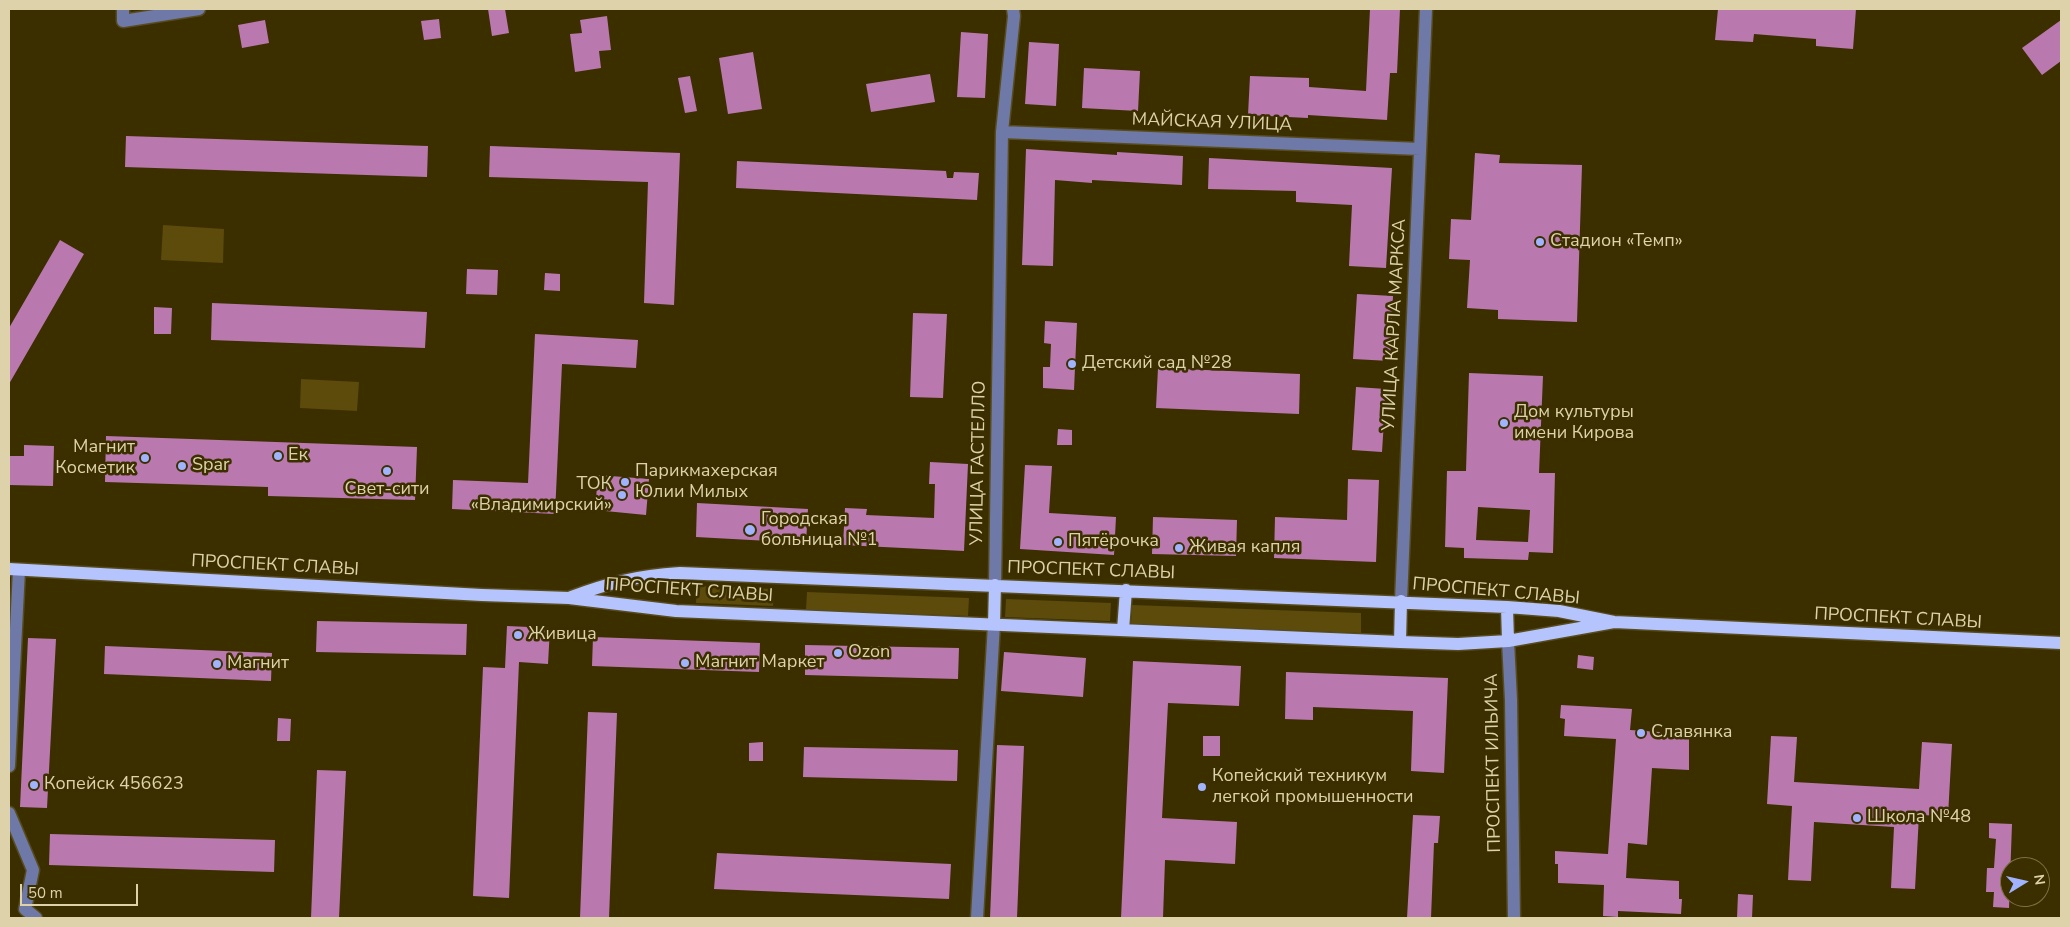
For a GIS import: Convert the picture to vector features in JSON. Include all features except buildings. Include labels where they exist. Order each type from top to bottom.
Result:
[{"type":"main road","name":"ПРОСПЕКТ СЛАВЫ","points":[[14,569],[482,595],[569,598],[676,611],[1458,644],[1508,641],[1614,622]]},
{"type":"main road","name":"ПРОСПЕКТ СЛАВЫ","points":[[569,598],[608,583],[646,575],[680,572],[1507,606],[1559,611],[1614,622],[2061,643]]},
{"type":"main road","name":"УЛИЦА ГАСТЕЛЛО","points":[[994,585],[994,624]]},
{"type":"main road","points":[[1123,630],[1126,590]]},
{"type":"main road","name":"УЛИЦА КАРЛА МАРКСА","points":[[1400,642],[1401,601]]},
{"type":"main road","name":"ПРОСПЕКТ ИЛЬИЧА","points":[[1507,606],[1508,641]]},
{"type":"street","points":[[123,15],[199,9]]},
{"type":"street","name":"УЛИЦА ГАСТЕЛЛО","points":[[994,585],[1002,132],[1014,16],[1013,9]]},
{"type":"street","name":"УЛИЦА КАРЛА МАРКСА","points":[[1401,601],[1426,9]]},
{"type":"street","name":"МАЙСКАЯ УЛИЦА","points":[[1002,132],[1420,149]]},
{"type":"street","points":[[9,766],[14,569]]},
{"type":"street","name":"УЛИЦА ГАСТЕЛЛО","points":[[977,918],[994,624]]},
{"type":"street","name":"ПРОСПЕКТ ИЛЬИЧА","points":[[1508,641],[1511,700],[1514,918]]},
{"type":"street","points":[[9,813],[32,870],[25,909],[36,918]]},
{"type":"shaded area","points":[[163,225],[224,229],[223,263],[161,260]]},
{"type":"shaded area","points":[[301,379],[359,382],[357,411],[300,408]]},
{"type":"shaded area","points":[[697,586],[774,589],[773,606],[696,603]]},
{"type":"shaded area","points":[[807,592],[969,598],[968,616],[806,610]]},
{"type":"shaded area","points":[[1006,599],[1111,603],[1110,621],[1005,617]]},
{"type":"shaded area","points":[[1132,605],[1361,613],[1361,633],[1131,624]]},
{"type":"place","name":"Стадион «Темп»","points":[[1540,242]]},
{"type":"place","name":"Детский сад №28","points":[[1072,364]]},
{"type":"place","name":"Дом культуры имени Кирова","points":[[1504,423]]},
{"type":"place","name":"Ек","points":[[278,456]]},
{"type":"place","name":"Магнит Косметик","points":[[145,458]]},
{"type":"place","name":"Spar","points":[[182,466]]},
{"type":"place","name":"Свет-сити","points":[[387,471]]},
{"type":"place","name":"Парикмахерская Юлии Милых","points":[[625,482]]},
{"type":"place","name":"ТОК «Владимирский»","points":[[622,495]]},
{"type":"place","name":"Городская больница №1","points":[[750,530]]},
{"type":"place","name":"Пятёрочка","points":[[1058,542]]},
{"type":"place","name":"Живая капля","points":[[1179,548]]},
{"type":"place","name":"Живица","points":[[518,635]]},
{"type":"place","name":"Ozon","points":[[838,653]]},
{"type":"place","name":"Магнит Маркет","points":[[685,663]]},
{"type":"place","name":"Магнит","points":[[217,664]]},
{"type":"place","name":"Славянка","points":[[1641,733]]},
{"type":"place","name":"Копейск 456623","points":[[34,785]]},
{"type":"place","name":"Копейский техникум легкой промышенности","points":[[1202,787]]},
{"type":"place","name":"Школа №48","points":[[1857,818]]}]
